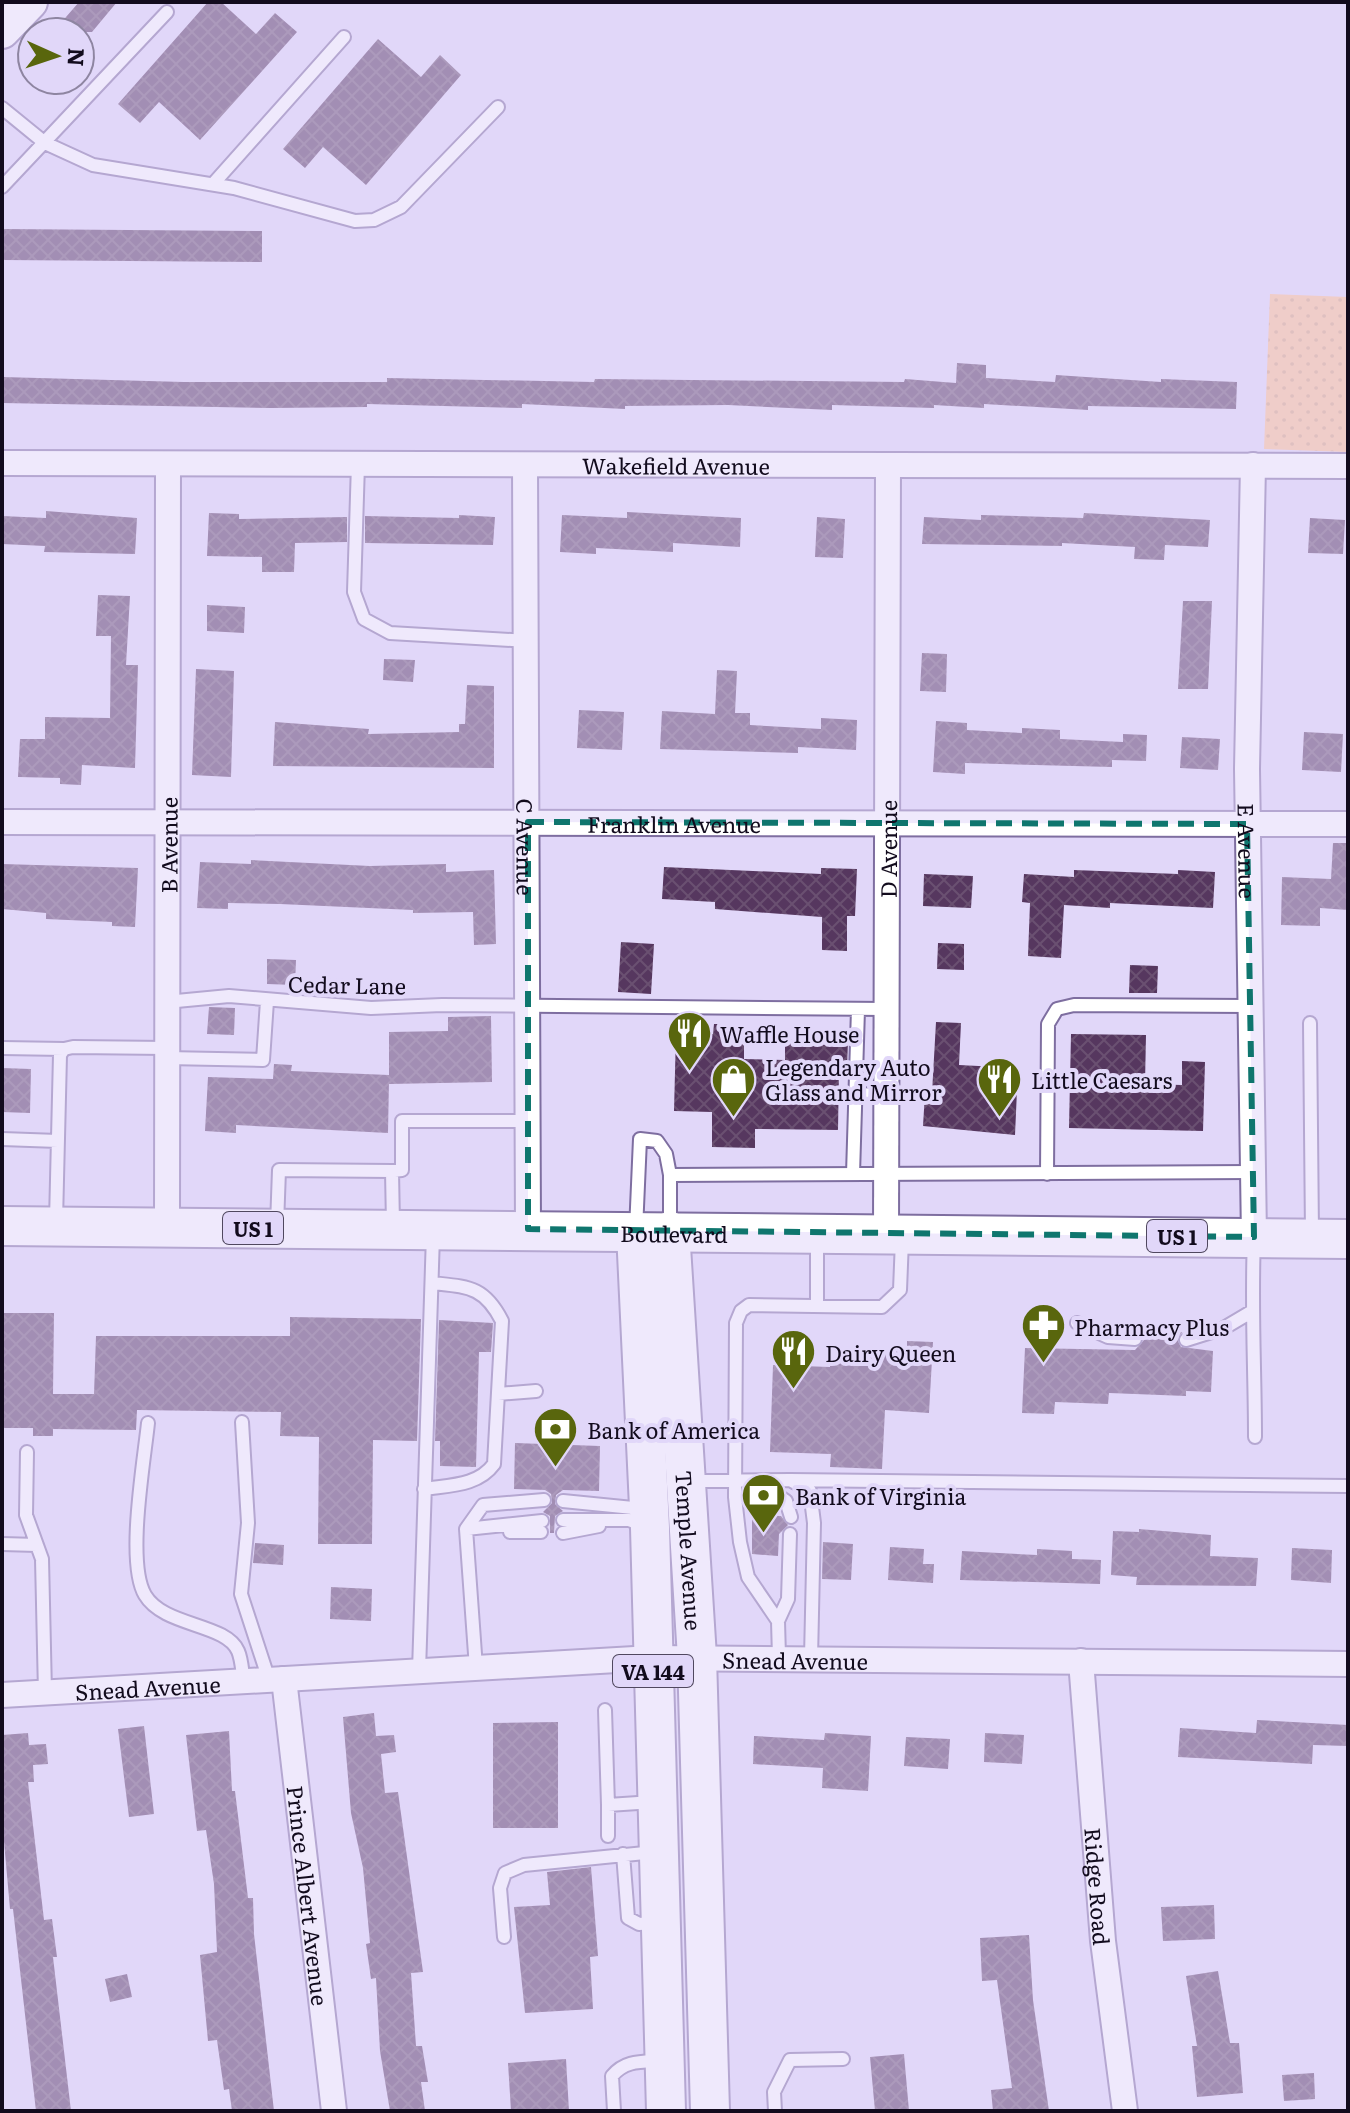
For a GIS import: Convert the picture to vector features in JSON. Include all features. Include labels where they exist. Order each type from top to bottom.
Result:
[{"type":"main road","name":"Boulevard","points":[[2,1226],[1330,1238]]},
{"type":"main road","name":"Temple Avenue","points":[[653,1231],[685,1480],[697,1657],[710,2111]]},
{"type":"main road","name":"Temple Avenue","points":[[653,1231],[643,1519],[652,1658],[656,1802],[640,1853],[660,1923],[666,2111]]},
{"type":"street","points":[[2,31],[28,3]]},
{"type":"street","name":"Wakefield Avenue","points":[[2,463],[1348,466]]},
{"type":"street","name":"B Avenue","points":[[167,1227],[168,464]]},
{"type":"street","name":"C Avenue","points":[[525,465],[528,1229]]},
{"type":"street","name":"D Avenue","points":[[888,465],[886,1174],[894,1233]]},
{"type":"street","name":"E Avenue","points":[[1253,465],[1247,824],[1254,1237]]},
{"type":"street","name":"Franklin Avenue","points":[[2,822],[1348,824]]},
{"type":"street","name":"Snead Avenue","points":[[2,1695],[652,1658],[1348,1664]]},
{"type":"street","name":"Ridge Road","points":[[1081,1661],[1103,1941],[1125,2111]]},
{"type":"street","name":"Prince Albert Avenue","points":[[276,1680],[334,2111]]},
{"type":"lane","points":[[2,187],[167,12]]},
{"type":"lane","points":[[213,184],[344,37]]},
{"type":"lane","points":[[2,108],[45,143],[93,165],[213,184],[355,221],[374,220],[401,207],[498,107]]},
{"type":"lane","points":[[358,464],[354,592],[364,619],[390,633],[528,641]]},
{"type":"lane","name":"Cedar Lane","points":[[166,1002],[229,996],[371,1008],[887,1009]]},
{"type":"lane","points":[[2,1048],[166,1053],[263,1060],[267,1001]]},
{"type":"lane","points":[[1047,1174],[1048,1024],[1057,1009],[1074,1005],[1249,1006]]},
{"type":"lane","points":[[853,1174],[858,1009]]},
{"type":"lane","points":[[1310,1023],[1330,1238]]},
{"type":"lane","points":[[56,1226],[60,1055],[64,1049]]},
{"type":"lane","points":[[857,1094],[886,1095]]},
{"type":"lane","points":[[277,1228],[279,1170],[402,1170],[402,1121],[528,1121]]},
{"type":"lane","points":[[2,1139],[58,1141]]},
{"type":"lane","points":[[640,1139],[657,1141],[666,1154],[670,1175],[653,1231],[640,1139]]},
{"type":"lane","points":[[392,1171],[393,1228]]},
{"type":"lane","points":[[670,1175],[1252,1172]]},
{"type":"lane","points":[[419,1671],[434,1228]]},
{"type":"lane","points":[[817,1232],[817,1306]]},
{"type":"lane","points":[[778,1621],[748,1577],[735,1497],[736,1323],[741,1311],[749,1305],[882,1307],[900,1290],[894,1233]]},
{"type":"lane","points":[[1254,1237],[1251,1312],[1255,1352],[1255,1437]]},
{"type":"lane","points":[[424,1489],[465,1483],[485,1476],[494,1464],[502,1321],[492,1302],[471,1287],[432,1283]]},
{"type":"lane","points":[[1186,1340],[1224,1328],[1251,1312]]},
{"type":"lane","points":[[1077,1323],[1108,1337],[1135,1339]]},
{"type":"lane","points":[[498,1394],[536,1391]]},
{"type":"lane","points":[[242,1422],[248,1523],[241,1594],[276,1680]]},
{"type":"lane","points":[[148,1423],[136,1551],[137,1574],[145,1595],[172,1617],[231,1641],[238,1651],[244,1682]]},
{"type":"lane","points":[[27,1452],[26,1515],[42,1559],[45,1693]]},
{"type":"lane","points":[[685,1480],[1348,1486]]},
{"type":"lane","points":[[790,1480],[810,1491],[814,1523],[811,1658]]},
{"type":"lane","points":[[735,1497],[780,1497],[786,1501],[791,1517]]},
{"type":"lane","points":[[476,1668],[466,1532],[483,1505],[544,1500]]},
{"type":"lane","points":[[563,1501],[628,1509],[643,1519]]},
{"type":"lane","points":[[563,1527],[643,1519]]},
{"type":"lane","points":[[466,1532],[541,1527]]},
{"type":"lane","points":[[779,1657],[778,1621],[788,1599],[790,1534]]},
{"type":"lane","points":[[2,1544],[37,1545]]},
{"type":"lane","points":[[605,1710],[608,1836]]},
{"type":"lane","points":[[608,1805],[656,1802]]},
{"type":"lane","points":[[504,1937],[500,1888],[505,1873],[524,1865],[640,1853]]},
{"type":"lane","points":[[775,2111],[774,2092],[790,2060],[843,2059]]},
{"type":"lane","points":[[614,2111],[612,2076],[620,2067],[632,2062],[664,2061]]},
{"type":"highlighted area","points":[[528,822],[1247,824],[1254,1237],[528,1229]]},
{"type":"shaded area","points":[[1270,294],[1348,297],[1348,452],[1264,449]]},
{"type":"building","points":[[79,2],[117,2],[96,27],[96,16],[67,16]]},
{"type":"building","points":[[208,2],[221,2],[256,34],[275,13],[297,32],[200,140],[159,102],[140,123],[118,104]]},
{"type":"building","points":[[378,39],[421,77],[440,55],[461,75],[366,185],[323,147],[305,168],[283,149]]},
{"type":"building","points":[[2,229],[262,231],[262,262],[2,260]]},
{"type":"building","points":[[957,363],[986,365],[986,378],[1055,382],[1056,375],[1161,382],[1161,379],[1237,382],[1236,409],[1088,406],[1088,410],[984,404],[984,408],[832,405],[832,410],[728,405],[625,406],[625,409],[522,404],[522,408],[367,404],[367,407],[271,408],[2,403],[2,377],[184,382],[387,382],[387,378],[594,382],[595,379],[904,382],[905,379],[956,383]]},
{"type":"building","points":[[46,511],[137,518],[135,554],[44,552],[45,546],[2,544],[2,516],[46,518]]},
{"type":"building","points":[[627,512],[741,518],[740,547],[673,543],[673,552],[596,548],[596,554],[560,552],[562,515],[627,518]]},
{"type":"building","points":[[209,513],[239,514],[239,519],[347,517],[347,542],[295,543],[294,572],[262,572],[262,557],[207,556]]},
{"type":"building","points":[[1084,513],[1210,520],[1208,547],[1165,545],[1164,560],[1134,559],[1135,547],[1062,543],[1062,546],[922,544],[924,517],[981,520],[981,515],[1083,518]]},
{"type":"building","points":[[459,515],[495,517],[493,545],[365,543],[365,516],[459,518]]},
{"type":"building","points":[[817,517],[845,519],[843,558],[815,557]]},
{"type":"building","points":[[1310,518],[1345,520],[1343,554],[1308,553]]},
{"type":"building","points":[[98,595],[130,596],[126,665],[138,665],[135,768],[82,765],[81,785],[60,784],[60,778],[18,777],[20,739],[45,739],[45,717],[110,718],[111,636],[96,636]]},
{"type":"building","points":[[1183,601],[1212,601],[1208,689],[1178,689]]},
{"type":"building","points":[[207,605],[245,607],[244,633],[207,631]]},
{"type":"building","points":[[922,653],[947,654],[946,692],[920,691]]},
{"type":"building","points":[[384,659],[415,660],[413,682],[383,680]]},
{"type":"building","points":[[196,669],[234,671],[231,777],[192,775]]},
{"type":"building","points":[[717,670],[737,671],[735,713],[750,713],[750,725],[821,729],[821,718],[857,720],[856,750],[798,747],[798,753],[660,749],[662,711],[715,714]]},
{"type":"building","points":[[467,685],[494,686],[494,768],[273,766],[275,722],[369,729],[368,734],[459,732],[459,724],[465,724]]},
{"type":"building","points":[[579,710],[624,712],[622,750],[577,748]]},
{"type":"building","points":[[936,721],[967,723],[967,730],[1022,733],[1022,728],[1060,730],[1060,739],[1123,742],[1123,734],[1147,735],[1146,761],[1112,760],[1112,767],[965,763],[965,774],[933,772]]},
{"type":"building","points":[[1304,732],[1343,734],[1341,772],[1302,770]]},
{"type":"building","points":[[1182,737],[1220,739],[1218,770],[1180,768]]},
{"type":"building","points":[[1333,843],[1348,843],[1348,910],[1320,908],[1320,926],[1281,925],[1282,877],[1331,879]]},
{"type":"building","points":[[251,860],[370,866],[446,864],[446,872],[494,870],[496,944],[474,945],[473,912],[413,913],[413,910],[228,903],[228,909],[197,908],[200,862],[251,864]]},
{"type":"building","points":[[2,864],[138,868],[135,927],[112,926],[112,922],[46,919],[46,913],[2,909]]},
{"type":"building","points":[[664,867],[821,874],[821,868],[857,869],[855,916],[847,916],[847,951],[822,950],[822,917],[715,909],[715,902],[662,899]]},
{"type":"building","points":[[1074,870],[1178,874],[1178,870],[1215,872],[1213,908],[1110,903],[1110,908],[1064,905],[1061,958],[1028,956],[1030,903],[1022,902],[1024,874],[1074,877]]},
{"type":"building","points":[[924,874],[973,876],[971,908],[923,906]]},
{"type":"building","points":[[621,942],[654,944],[651,994],[618,992]]},
{"type":"building","points":[[938,943],[964,944],[964,970],[937,969]]},
{"type":"building","points":[[267,959],[296,960],[295,985],[267,984]]},
{"type":"building","points":[[1130,965],[1158,966],[1157,993],[1129,993]]},
{"type":"building","points":[[209,1007],[235,1008],[234,1035],[207,1034]]},
{"type":"building","points":[[491,1016],[492,1082],[389,1084],[389,1080],[388,1133],[236,1125],[236,1133],[205,1131],[208,1077],[273,1079],[274,1064],[292,1065],[291,1071],[389,1075],[389,1032],[448,1031],[448,1017]]},
{"type":"building","points":[[936,1022],[961,1023],[959,1065],[1018,1068],[1015,1135],[923,1126],[925,1093],[932,1093]]},
{"type":"building","points":[[714,1024],[744,1024],[744,1059],[785,1060],[785,1039],[848,1040],[847,1069],[839,1069],[838,1130],[755,1129],[755,1148],[712,1147],[712,1112],[674,1111],[676,1033],[713,1034]]},
{"type":"building","points":[[1071,1034],[1146,1035],[1145,1084],[1182,1085],[1182,1061],[1205,1062],[1203,1131],[1069,1128]]},
{"type":"building","points":[[2,1068],[31,1069],[30,1113],[2,1112]]},
{"type":"building","points":[[2,1313],[54,1313],[53,1394],[94,1394],[96,1336],[290,1336],[290,1317],[421,1319],[417,1441],[373,1440],[372,1544],[318,1544],[319,1437],[280,1436],[281,1412],[137,1410],[136,1430],[53,1429],[53,1436],[33,1436],[33,1428],[2,1428]]},
{"type":"building","points":[[439,1320],[493,1323],[491,1352],[479,1352],[476,1467],[440,1466],[440,1441],[435,1441]]},
{"type":"building","points":[[1138,1331],[1182,1332],[1177,1339],[1181,1347],[1213,1351],[1211,1392],[1186,1391],[1186,1396],[1109,1393],[1108,1404],[1055,1402],[1054,1414],[1022,1413],[1025,1348],[1135,1350],[1144,1340]]},
{"type":"building","points":[[907,1341],[933,1342],[929,1413],[885,1410],[882,1469],[830,1467],[831,1454],[770,1452],[773,1365],[830,1367],[831,1347],[907,1349]]},
{"type":"building","points":[[515,1443],[600,1446],[599,1491],[563,1490],[556,1495],[555,1504],[563,1511],[555,1516],[554,1533],[550,1533],[550,1516],[543,1512],[552,1503],[551,1494],[545,1490],[514,1489]]},
{"type":"building","points":[[752,1515],[781,1516],[788,1525],[779,1534],[778,1556],[752,1554]]},
{"type":"building","points":[[1139,1529],[1211,1535],[1210,1556],[1258,1558],[1256,1586],[1136,1585],[1137,1577],[1111,1575],[1113,1531],[1139,1532]]},
{"type":"building","points":[[823,1542],[853,1544],[851,1580],[822,1579]]},
{"type":"building","points":[[255,1543],[284,1545],[283,1565],[253,1563]]},
{"type":"building","points":[[890,1547],[924,1549],[923,1564],[934,1564],[933,1583],[888,1580]]},
{"type":"building","points":[[1292,1548],[1332,1550],[1331,1583],[1291,1580]]},
{"type":"building","points":[[1037,1549],[1072,1551],[1072,1559],[1101,1560],[1100,1584],[960,1580],[962,1551],[1037,1555]]},
{"type":"building","points":[[331,1587],[372,1589],[371,1621],[330,1619]]},
{"type":"building","points":[[374,1713],[376,1736],[394,1735],[396,1752],[381,1754],[385,1793],[398,1792],[423,1972],[411,1973],[416,2046],[422,2046],[428,2082],[421,2082],[425,2111],[390,2111],[380,2051],[376,1978],[371,1979],[366,1944],[370,1943],[363,1868],[351,1813],[343,1717]]},
{"type":"building","points":[[1257,1720],[1348,1725],[1348,1746],[1313,1745],[1312,1764],[1178,1757],[1180,1728],[1256,1733]]},
{"type":"building","points":[[558,1722],[558,1828],[493,1828],[493,1723]]},
{"type":"building","points":[[144,1726],[154,1814],[129,1817],[118,1729]]},
{"type":"building","points":[[229,1731],[232,1791],[235,1791],[248,1898],[253,1898],[254,1934],[274,2111],[232,2111],[229,2089],[224,2090],[217,2040],[208,2041],[200,1955],[217,1952],[214,1884],[206,1830],[197,1831],[186,1735]]},
{"type":"building","points":[[28,1733],[29,1745],[46,1744],[48,1764],[33,1765],[34,1782],[28,1782],[44,1920],[52,1919],[57,1957],[53,1957],[71,2111],[36,2111],[13,1909],[10,1909],[2,1819],[2,1735]]},
{"type":"building","points":[[825,1733],[871,1736],[868,1791],[822,1788],[823,1768],[753,1764],[754,1736],[824,1740]]},
{"type":"building","points":[[985,1733],[1024,1735],[1022,1764],[984,1762]]},
{"type":"building","points":[[906,1737],[950,1739],[948,1769],[904,1766]]},
{"type":"building","points":[[591,1867],[598,1956],[590,1957],[593,2009],[525,2013],[514,1907],[550,1905],[547,1872]]},
{"type":"building","points":[[1214,1905],[1215,1939],[1163,1941],[1161,1907]]},
{"type":"building","points":[[1029,1935],[1033,2000],[1049,2111],[993,2111],[991,2090],[1012,2088],[997,1980],[982,1981],[980,1938]]},
{"type":"building","points":[[1218,1971],[1230,2043],[1239,2043],[1243,2093],[1197,2097],[1192,2046],[1197,2046],[1186,1976]]},
{"type":"building","points":[[127,1974],[132,1997],[110,2002],[105,1979]]},
{"type":"building","points":[[904,2054],[909,2111],[875,2111],[870,2057]]},
{"type":"building","points":[[566,2059],[569,2111],[511,2111],[508,2063]]},
{"type":"building","points":[[1314,2073],[1315,2099],[1284,2101],[1282,2075]]},
{"type":"place","name":"Waffle House","points":[[689,1072]]},
{"type":"place","name":"Legendary Auto Glass and Mirror","points":[[734,1118]]},
{"type":"place","name":"Little Caesars","points":[[1000,1118]]},
{"type":"place","name":"Pharmacy Plus","points":[[1043,1365]]},
{"type":"place","name":"Dairy Queen","points":[[794,1391]]},
{"type":"place","name":"Bank of America","points":[[556,1468]]},
{"type":"place","name":"Bank of Virginia","points":[[764,1534]]}]
